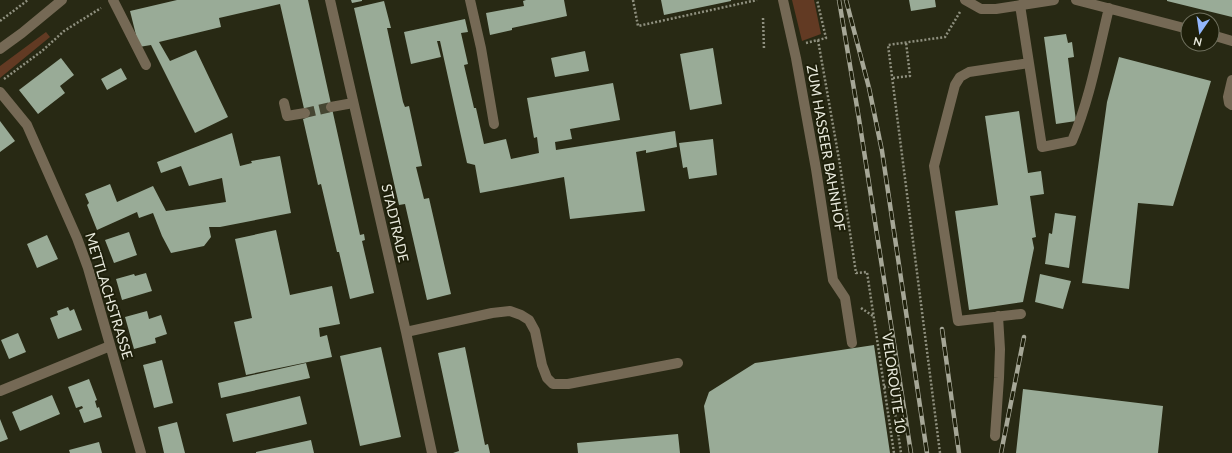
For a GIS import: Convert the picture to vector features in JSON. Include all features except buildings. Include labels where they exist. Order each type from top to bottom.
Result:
[{"type":"street","points":[[0,49],[62,0]]},
{"type":"street","name":"STADTRADE","points":[[330,0],[406,332],[432,453]]},
{"type":"street","points":[[470,0],[481,48],[494,124]]},
{"type":"street","name":"ZUM HASSEER BAHNHOF","points":[[783,0],[796,58],[816,168],[833,280],[845,298],[852,343]]},
{"type":"street","points":[[966,0],[981,9],[996,9],[1054,0]]},
{"type":"street","points":[[1076,0],[1180,27]]},
{"type":"street","points":[[114,1],[146,65]]},
{"type":"street","points":[[1020,5],[1042,147],[1072,141],[1081,121],[1087,101],[1109,8]]},
{"type":"street","points":[[1220,37],[1232,41]]},
{"type":"street","points":[[1021,314],[958,321],[934,166],[955,85],[960,77],[969,72],[1029,63]]},
{"type":"street","points":[[1232,80],[1228,97],[1229,102],[1232,105]]},
{"type":"street","name":"METTLACHSTRASSE","points":[[0,92],[27,125],[77,238],[88,268],[141,453]]},
{"type":"street","points":[[284,103],[287,116],[305,113]]},
{"type":"street","points":[[331,107],[353,103]]},
{"type":"street","points":[[406,332],[492,313],[510,312],[521,315],[529,320],[535,331],[546,378],[553,384],[568,384],[678,363]]},
{"type":"street","points":[[995,436],[1000,349],[998,316]]},
{"type":"street","points":[[0,391],[110,346]]},
{"type":"path","points":[[0,21],[28,0]]},
{"type":"path","points":[[632,0],[638,26],[757,0]]},
{"type":"path","name":"VELOROUTE 10","points":[[817,0],[826,38],[818,40],[838,150],[856,273],[867,272],[894,453]]},
{"type":"path","points":[[940,453],[888,45],[945,37],[966,0]]},
{"type":"path","points":[[0,82],[42,51],[64,31],[93,12],[114,1]]},
{"type":"path","points":[[763,18],[764,49]]},
{"type":"path","points":[[892,78],[910,76],[906,42]]},
{"type":"path","points":[[884,387],[891,386],[902,453]]},
{"type":"shaded area","points":[[792,0],[814,0],[821,34],[802,41]]},
{"type":"shaded area","points":[[46,32],[50,37],[0,78],[0,66]]},
{"type":"tunnel","points":[[305,113],[331,107]]},
{"type":"railway","points":[[839,0],[911,453]]},
{"type":"railway","points":[[846,0],[869,88],[882,151],[927,453]]},
{"type":"railway","points":[[942,329],[959,453]]},
{"type":"railway","points":[[1001,453],[1024,337]]}]
